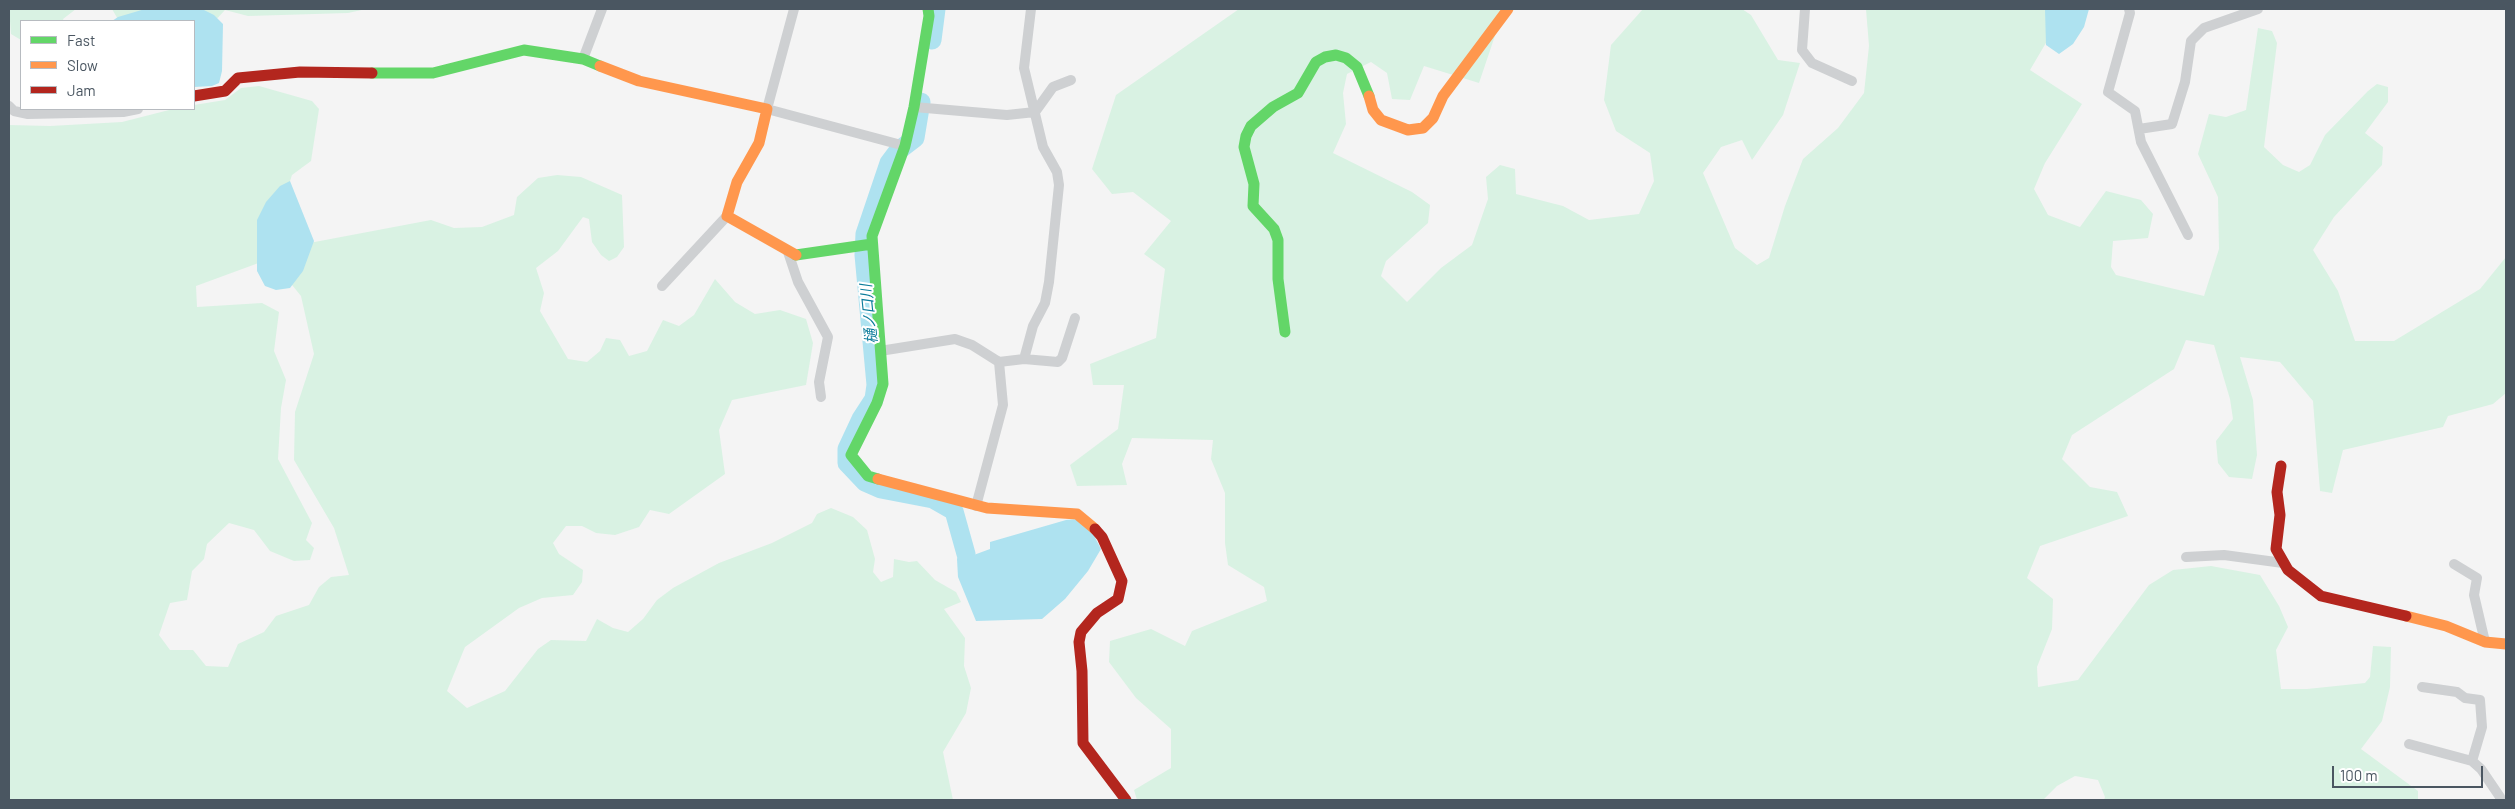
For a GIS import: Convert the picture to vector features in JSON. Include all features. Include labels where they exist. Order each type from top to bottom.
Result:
[{"type":"street","points":[[583,59],[602,9]]},
{"type":"street","points":[[662,286],[727,216],[737,182],[759,143],[794,9]]},
{"type":"street","points":[[928,9],[929,16],[914,108],[905,146],[872,236],[883,384],[877,403],[851,455],[857,465],[868,476],[976,506],[1011,511],[1077,514],[1090,523],[1102,537],[1122,580],[1118,599],[1097,613],[1081,632],[1079,642],[1083,679],[1083,743],[1126,800]]},
{"type":"street","points":[[1024,359],[1033,326],[1044,303],[1049,282],[1059,185],[1057,172],[1042,147],[1024,68],[1031,9]]},
{"type":"street","points":[[1285,332],[1278,279],[1278,240],[1274,229],[1253,206],[1254,184],[1244,147],[1246,136],[1251,126],[1273,107],[1298,93],[1316,62],[1325,57],[1336,55],[1346,58],[1357,67],[1363,78],[1373,110],[1381,120],[1408,130],[1423,128],[1433,118],[1443,96],[1508,9]]},
{"type":"street","points":[[1805,9],[1802,50],[1812,63],[1852,81]]},
{"type":"street","points":[[2129,9],[2130,13],[2108,92],[2135,111],[2141,142],[2155,172],[2176,207],[2188,235]]},
{"type":"street","points":[[2139,129],[2172,124],[2185,82],[2187,57],[2191,41],[2204,28],[2258,9]]},
{"type":"street","points":[[195,96],[225,91],[238,78],[300,72],[433,73],[524,50],[548,52],[583,59],[639,81],[767,109],[905,146]]},
{"type":"street","points":[[914,108],[1007,115],[1035,112],[1053,87],[1070,80]]},
{"type":"street","points":[[9,106],[14,111],[28,114],[123,112],[133,110]]},
{"type":"street","points":[[727,216],[794,255],[872,244]]},
{"type":"street","points":[[788,252],[798,282],[828,337],[819,382],[821,397]]},
{"type":"street","points":[[880,350],[955,339],[972,345],[999,362],[1024,359],[1058,362],[1062,358],[1075,318]]},
{"type":"street","points":[[976,506],[1003,406],[999,362]]},
{"type":"street","points":[[2281,466],[2277,492],[2280,515],[2276,549],[2288,570],[2321,596],[2446,626],[2485,642],[2506,644]]},
{"type":"street","points":[[2186,557],[2224,555],[2283,562]]},
{"type":"street","points":[[2454,564],[2477,578],[2474,595],[2485,642]]},
{"type":"street","points":[[2422,687],[2457,692],[2465,698],[2480,700],[2482,727],[2472,761]]},
{"type":"street","points":[[2409,744],[2472,761],[2481,769],[2500,797],[2500,800]]},
{"type":"green space","points":[[9,9],[76,9],[64,20],[20,20],[20,39],[11,34]]},
{"type":"green space","points":[[112,9],[366,9],[348,13],[248,16],[225,10],[213,23],[195,23],[195,20],[118,20]]},
{"type":"green space","points":[[1239,9],[1504,9],[1479,83],[1424,66],[1410,100],[1392,99],[1387,73],[1371,62],[1347,74],[1343,93],[1346,124],[1333,153],[1412,192],[1430,205],[1428,223],[1386,261],[1381,276],[1407,302],[1441,268],[1472,245],[1488,199],[1486,177],[1500,165],[1515,169],[1516,194],[1563,206],[1589,220],[1639,214],[1654,181],[1650,153],[1616,131],[1604,100],[1611,45],[1643,9],[1742,9],[1751,15],[1778,60],[1800,63],[1783,115],[1752,160],[1742,140],[1721,147],[1703,173],[1735,248],[1757,265],[1769,258],[1785,206],[1803,159],[1838,128],[1864,93],[1869,46],[1866,9],[2051,9],[2050,36],[2030,70],[2082,104],[2045,163],[2034,189],[2048,215],[2080,227],[2106,191],[2141,200],[2153,214],[2148,238],[2113,241],[2111,267],[2116,275],[2204,296],[2219,249],[2218,197],[2198,154],[2209,114],[2226,117],[2246,110],[2258,28],[2272,31],[2277,43],[2264,147],[2283,165],[2299,172],[2310,165],[2325,135],[2368,91],[2377,84],[2388,87],[2388,102],[2365,133],[2383,147],[2382,165],[2334,217],[2313,250],[2338,291],[2355,341],[2394,341],[2480,289],[2506,257],[2506,393],[2493,404],[2448,416],[2443,427],[2343,450],[2332,493],[2320,491],[2313,401],[2280,362],[2240,357],[2253,400],[2257,455],[2252,479],[2229,477],[2218,463],[2216,441],[2233,419],[2230,399],[2214,345],[2186,340],[2174,369],[2072,435],[2062,459],[2090,487],[2117,492],[2128,516],[2040,546],[2027,578],[2053,599],[2052,629],[2037,667],[2038,687],[2078,680],[2149,585],[2173,570],[2211,566],[2260,575],[2279,606],[2288,627],[2276,650],[2281,689],[2307,689],[2365,683],[2370,677],[2373,646],[2391,647],[2390,687],[2382,721],[2361,749],[2418,791],[2418,800],[2104,800],[2105,797],[2098,780],[2075,776],[2057,786],[2043,800],[1137,800],[1134,790],[1171,768],[1171,729],[1136,698],[1109,662],[1110,641],[1151,629],[1185,646],[1192,631],[1267,601],[1264,587],[1228,565],[1225,543],[1225,493],[1211,459],[1213,440],[1132,438],[1122,464],[1127,485],[1077,486],[1070,465],[1118,429],[1124,385],[1093,385],[1090,364],[1156,338],[1165,269],[1144,254],[1171,221],[1133,192],[1112,194],[1092,169],[1116,95]]},
{"type":"green space","points":[[259,86],[312,101],[319,109],[311,161],[292,175],[264,261],[196,286],[197,307],[262,303],[279,312],[274,351],[286,380],[281,408],[278,459],[312,523],[306,540],[314,548],[310,560],[294,561],[270,551],[254,530],[229,523],[207,544],[204,559],[192,571],[187,600],[170,603],[159,635],[170,650],[193,650],[206,666],[228,667],[238,644],[264,632],[276,616],[309,605],[319,587],[331,577],[349,575],[334,528],[294,460],[295,412],[314,354],[301,296],[288,280],[304,244],[431,220],[454,228],[482,227],[514,215],[517,197],[538,178],[557,175],[581,177],[622,195],[624,247],[617,257],[609,261],[601,255],[592,242],[589,219],[583,217],[558,251],[536,268],[544,293],[540,311],[568,359],[587,362],[600,351],[606,338],[620,340],[629,356],[647,351],[663,320],[679,326],[694,315],[715,279],[735,302],[755,314],[780,310],[806,319],[813,343],[806,385],[732,400],[719,430],[725,474],[669,514],[650,510],[639,527],[615,535],[596,533],[582,526],[566,526],[553,543],[559,554],[583,570],[582,582],[573,595],[542,598],[519,608],[465,647],[447,691],[467,708],[505,691],[538,649],[551,640],[586,641],[597,619],[613,628],[628,632],[643,619],[657,600],[673,588],[719,563],[772,543],[812,523],[817,514],[831,508],[853,517],[867,530],[875,559],[873,572],[881,582],[893,577],[894,559],[909,562],[917,561],[935,580],[956,592],[961,602],[944,609],[965,638],[964,666],[971,688],[966,713],[943,752],[953,800],[9,800],[9,125],[50,126],[122,122],[169,110],[195,110],[195,105],[225,100],[241,88]]},
{"type":"water","points":[[145,9],[202,9],[214,15],[223,24],[222,71],[219,83],[212,86],[195,87],[195,20],[114,20]]},
{"type":"water","points":[[2045,9],[2089,9],[2084,27],[2073,44],[2059,54],[2046,45]]},
{"type":"water","points":[[290,181],[314,241],[303,271],[290,288],[276,290],[265,286],[257,271],[257,220],[266,202],[280,186]]},
{"type":"water","points":[[1077,519],[1091,530],[1101,549],[1088,571],[1065,599],[1042,619],[976,621],[958,577],[957,559],[959,552],[969,550],[971,556],[990,549],[990,542],[1066,520]]},
{"type":"waterway","name":"樋ノ口川","points":[[932,40],[936,9]]},
{"type":"waterway","name":"樋ノ口川","points":[[921,102],[915,138],[898,151],[889,163],[865,234],[864,255],[876,385],[874,399],[861,419],[847,449],[847,463],[865,482],[881,489],[933,499],[954,511],[966,554]]},
{"type":"traffic: fast","points":[[878,479],[868,476],[851,455],[877,403],[883,384],[872,236],[905,146],[914,107],[929,16],[928,9]]},
{"type":"traffic: fast","points":[[372,73],[433,73],[524,50],[583,59],[600,66]]},
{"type":"traffic: fast","points":[[1285,332],[1278,279],[1278,240],[1274,229],[1253,206],[1254,184],[1244,147],[1246,136],[1251,126],[1273,107],[1298,93],[1316,62],[1325,57],[1336,55],[1346,58],[1357,67],[1369,96]]},
{"type":"traffic: fast","points":[[796,255],[872,244]]},
{"type":"traffic: slow","points":[[1369,96],[1373,110],[1381,120],[1408,130],[1423,128],[1433,118],[1443,96],[1508,9]]},
{"type":"traffic: slow","points":[[600,66],[639,81],[767,109],[759,143],[737,182],[727,216],[796,255]]},
{"type":"traffic: slow","points":[[878,479],[987,508],[1077,514],[1095,529]]},
{"type":"traffic: slow","points":[[2406,616],[2446,626],[2485,642],[2506,644]]},
{"type":"traffic: jam","points":[[195,96],[225,91],[238,78],[300,72],[372,73]]},
{"type":"traffic: jam","points":[[2281,466],[2277,492],[2280,515],[2276,549],[2288,570],[2321,596],[2406,616]]},
{"type":"traffic: jam","points":[[1095,529],[1102,537],[1122,581],[1118,599],[1097,613],[1081,632],[1079,642],[1082,671],[1083,743],[1126,800]]}]
